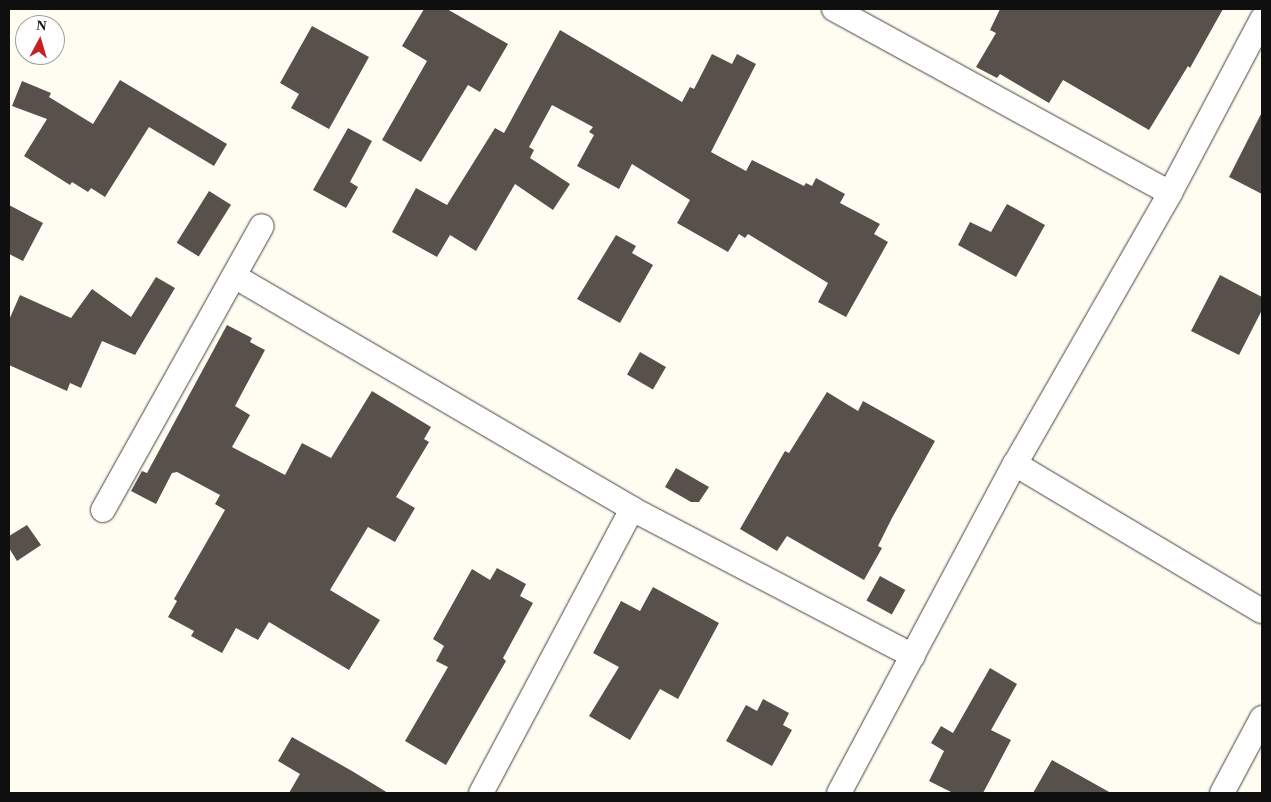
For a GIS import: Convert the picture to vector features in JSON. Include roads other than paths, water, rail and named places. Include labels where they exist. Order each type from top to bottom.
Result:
[{"type":"street","points":[[834,9],[1170,192]]},
{"type":"street","points":[[839,793],[1014,464],[1170,192],[1262,19]]},
{"type":"street","points":[[103,510],[262,226]]},
{"type":"street","points":[[234,276],[632,509],[913,656]]},
{"type":"street","points":[[1014,464],[1262,611]]},
{"type":"street","points":[[481,793],[632,509]]},
{"type":"street","points":[[1222,793],[1262,718]]}]
